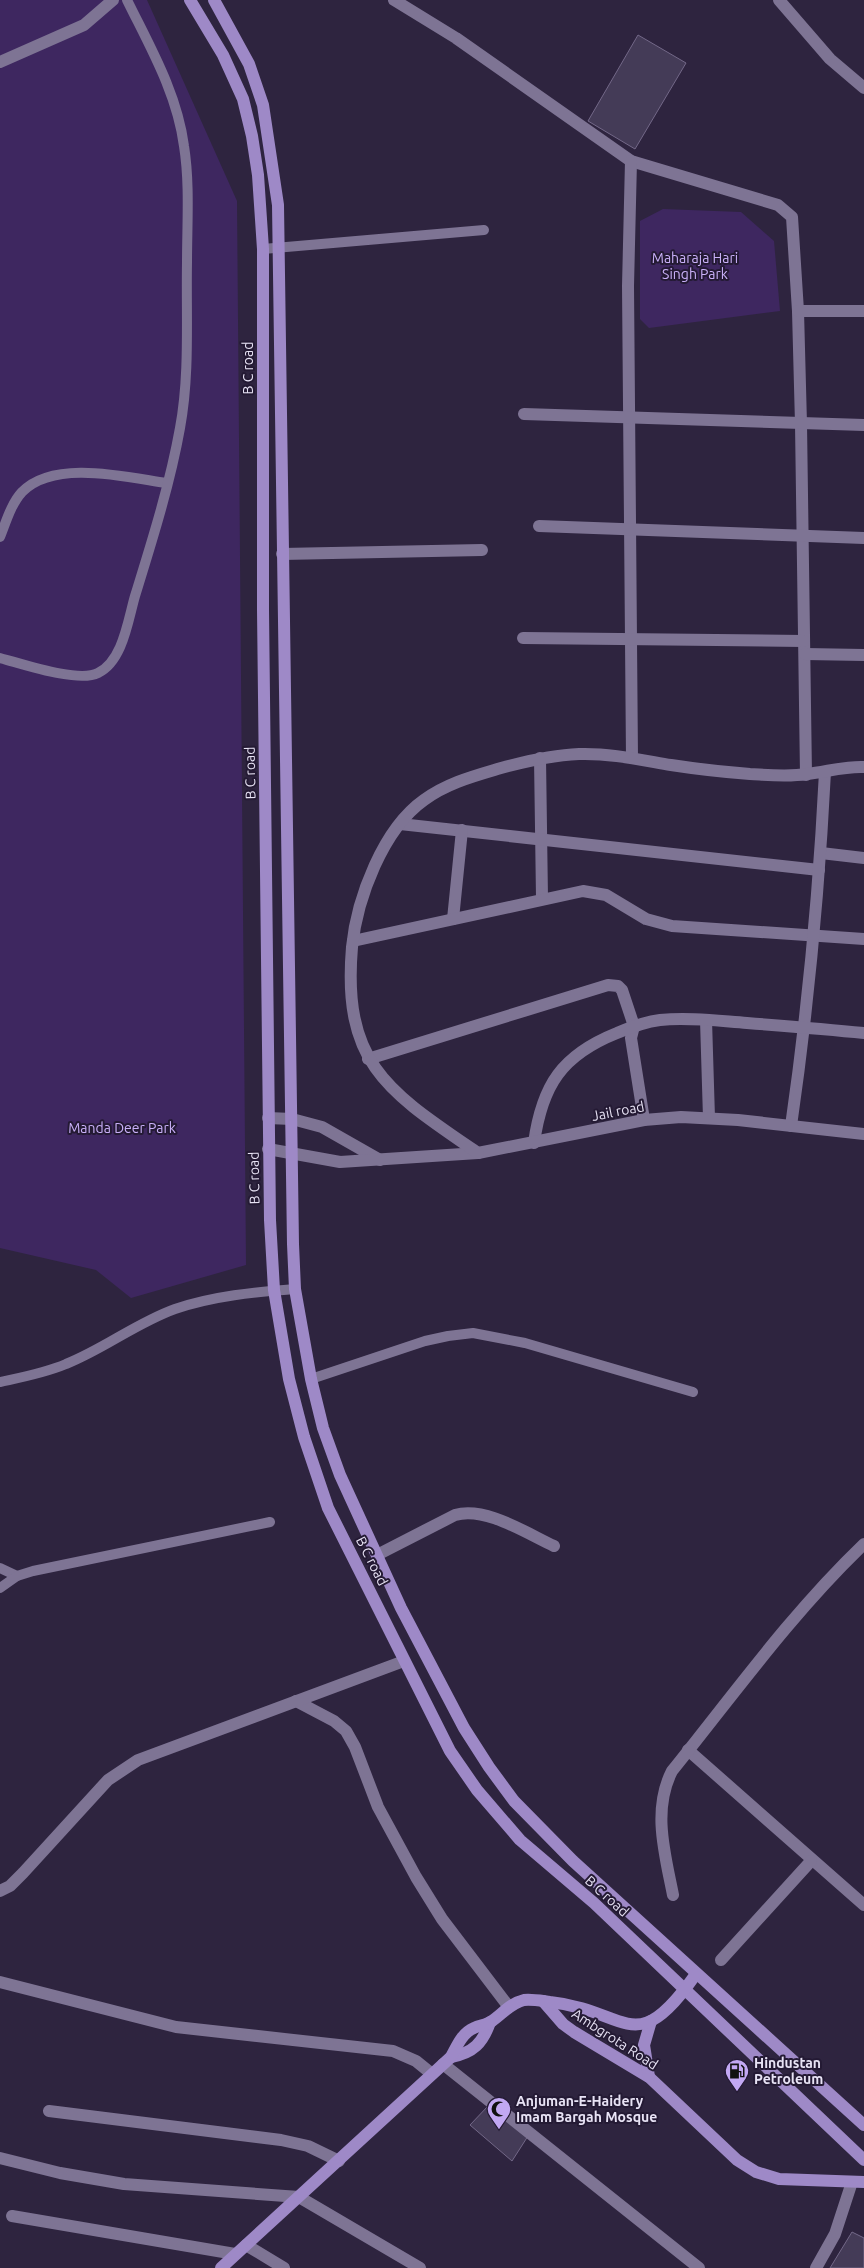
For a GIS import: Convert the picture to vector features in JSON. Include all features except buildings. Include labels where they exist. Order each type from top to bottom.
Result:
[{"type":"main road","name":"B C road","points":[[190,0],[223,55],[243,99],[252,136],[258,175],[262,249],[268,1149],[274,1290],[289,1379],[304,1437],[328,1508],[404,1661],[450,1750],[492,1810],[520,1840],[594,1902],[864,2160]]},
{"type":"main road","points":[[214,0],[248,64],[262,106],[278,205],[295,1289],[311,1379],[323,1428],[340,1475],[401,1608],[464,1728],[514,1802],[573,1861],[864,2125]]},
{"type":"main road","points":[[264,680],[284,679]]},
{"type":"main road","points":[[649,2077],[644,2055],[651,2021],[660,2016],[696,1974]]},
{"type":"main road","points":[[221,2268],[447,2060],[466,2032],[490,2022],[509,2007],[524,2000],[543,2001]]},
{"type":"main road","name":"Ambgrota Road","points":[[543,2001],[573,2005],[635,2026],[651,2021]]},
{"type":"main road","name":"Ambgrota Road","points":[[543,2001],[563,2024],[574,2032],[649,2077],[737,2160],[756,2172],[779,2179],[858,2182]]},
{"type":"main road","points":[[447,2060],[464,2055],[476,2048],[486,2034],[490,2022]]},
{"type":"street","points":[[0,62],[84,25],[113,0]]},
{"type":"street","points":[[394,0],[456,38],[631,162],[778,205],[792,217],[798,311],[801,424],[801,538],[805,654],[806,775]]},
{"type":"street","points":[[779,0],[830,59],[864,88]]},
{"type":"street","points":[[631,162],[628,286],[630,417],[628,528],[632,758]]},
{"type":"street","points":[[798,311],[864,311]]},
{"type":"street","points":[[524,414],[864,425]]},
{"type":"street","points":[[538,526],[628,528],[801,538],[864,538]]},
{"type":"street","points":[[282,554],[482,550]]},
{"type":"street","points":[[523,638],[804,641]]},
{"type":"street","points":[[805,654],[864,655]]},
{"type":"street","points":[[478,1153],[396,1093],[381,1078],[368,1059],[357,1030],[351,996],[353,942],[362,900],[376,864],[400,824],[424,800],[446,786],[474,776],[540,758],[581,754],[632,758],[727,772],[789,776],[864,767]]},
{"type":"street","points":[[540,758],[542,898]]},
{"type":"street","points":[[791,1126],[805,1027],[814,934],[825,772]]},
{"type":"street","points":[[400,824],[542,838],[819,870]]},
{"type":"street","points":[[453,918],[462,830]]},
{"type":"street","points":[[821,853],[864,858]]},
{"type":"street","points":[[353,942],[571,892],[594,892],[606,895],[646,919],[672,926],[814,934],[864,939]]},
{"type":"street","points":[[368,1059],[608,985],[618,986],[622,990],[634,1026],[631,1038],[644,1120]]},
{"type":"street","points":[[534,1143],[538,1115],[544,1097],[565,1065],[591,1043],[634,1026],[662,1020],[706,1020],[864,1033]]},
{"type":"street","points":[[706,1020],[709,1118]]},
{"type":"street","points":[[268,1118],[292,1119],[322,1127],[380,1160]]},
{"type":"street","name":"Jail road","points":[[268,1149],[340,1162],[380,1160],[478,1153],[644,1120],[709,1118],[864,1134]]},
{"type":"street","points":[[377,1555],[466,1511],[487,1515],[554,1546]]},
{"type":"street","points":[[673,1895],[662,1842],[663,1796],[672,1771],[783,1630],[830,1577],[864,1544]]},
{"type":"street","points":[[0,1891],[10,1886],[87,1802],[122,1769],[170,1747],[404,1661]]},
{"type":"street","points":[[296,1701],[334,1720],[346,1731],[355,1747],[378,1807],[416,1877],[442,1919],[509,2007]]},
{"type":"street","points":[[688,1750],[864,1905]]},
{"type":"street","points":[[721,1960],[811,1860]]},
{"type":"street","points":[[0,1982],[176,2027],[393,2051],[416,2060],[432,2074]]},
{"type":"street","points":[[447,2060],[699,2268]]},
{"type":"street","points":[[49,2111],[281,2140],[308,2146],[339,2160]]},
{"type":"street","points":[[0,2158],[124,2184],[299,2197],[420,2268]]},
{"type":"street","points":[[816,2268],[835,2234],[858,2182]]},
{"type":"street","points":[[12,2216],[235,2254]]},
{"type":"street","points":[[246,2245],[284,2268]]},
{"type":"lane","points":[[0,658],[82,677],[97,674],[110,666],[120,647],[154,534],[180,427],[186,366],[188,186],[184,146],[178,114],[164,73],[127,0]]},
{"type":"lane","points":[[262,249],[484,230]]},
{"type":"lane","points":[[0,537],[14,503],[22,492],[34,483],[51,476],[86,472],[166,483]]},
{"type":"lane","points":[[0,1382],[44,1373],[67,1364],[148,1321],[175,1309],[233,1296],[295,1289]]},
{"type":"lane","points":[[311,1379],[425,1341],[473,1333],[525,1343],[694,1392]]},
{"type":"lane","points":[[0,1588],[17,1576],[270,1522]]},
{"type":"lane","points":[[0,1568],[17,1576]]},
{"type":"green space","name":"Manda Deer Park","points":[[0,0],[147,0],[237,201],[246,1265],[131,1298],[96,1270],[0,1248]]},
{"type":"green space","name":"Maharaja Hari Singh Park","points":[[663,209],[741,212],[774,241],[780,311],[649,328],[640,319],[640,221]]},
{"type":"place","name":"Hindustan Petroleum","points":[[737,2092]]},
{"type":"place","name":"Anjuman-E-Haidery Imam Bargah Mosque","points":[[499,2130]]}]
